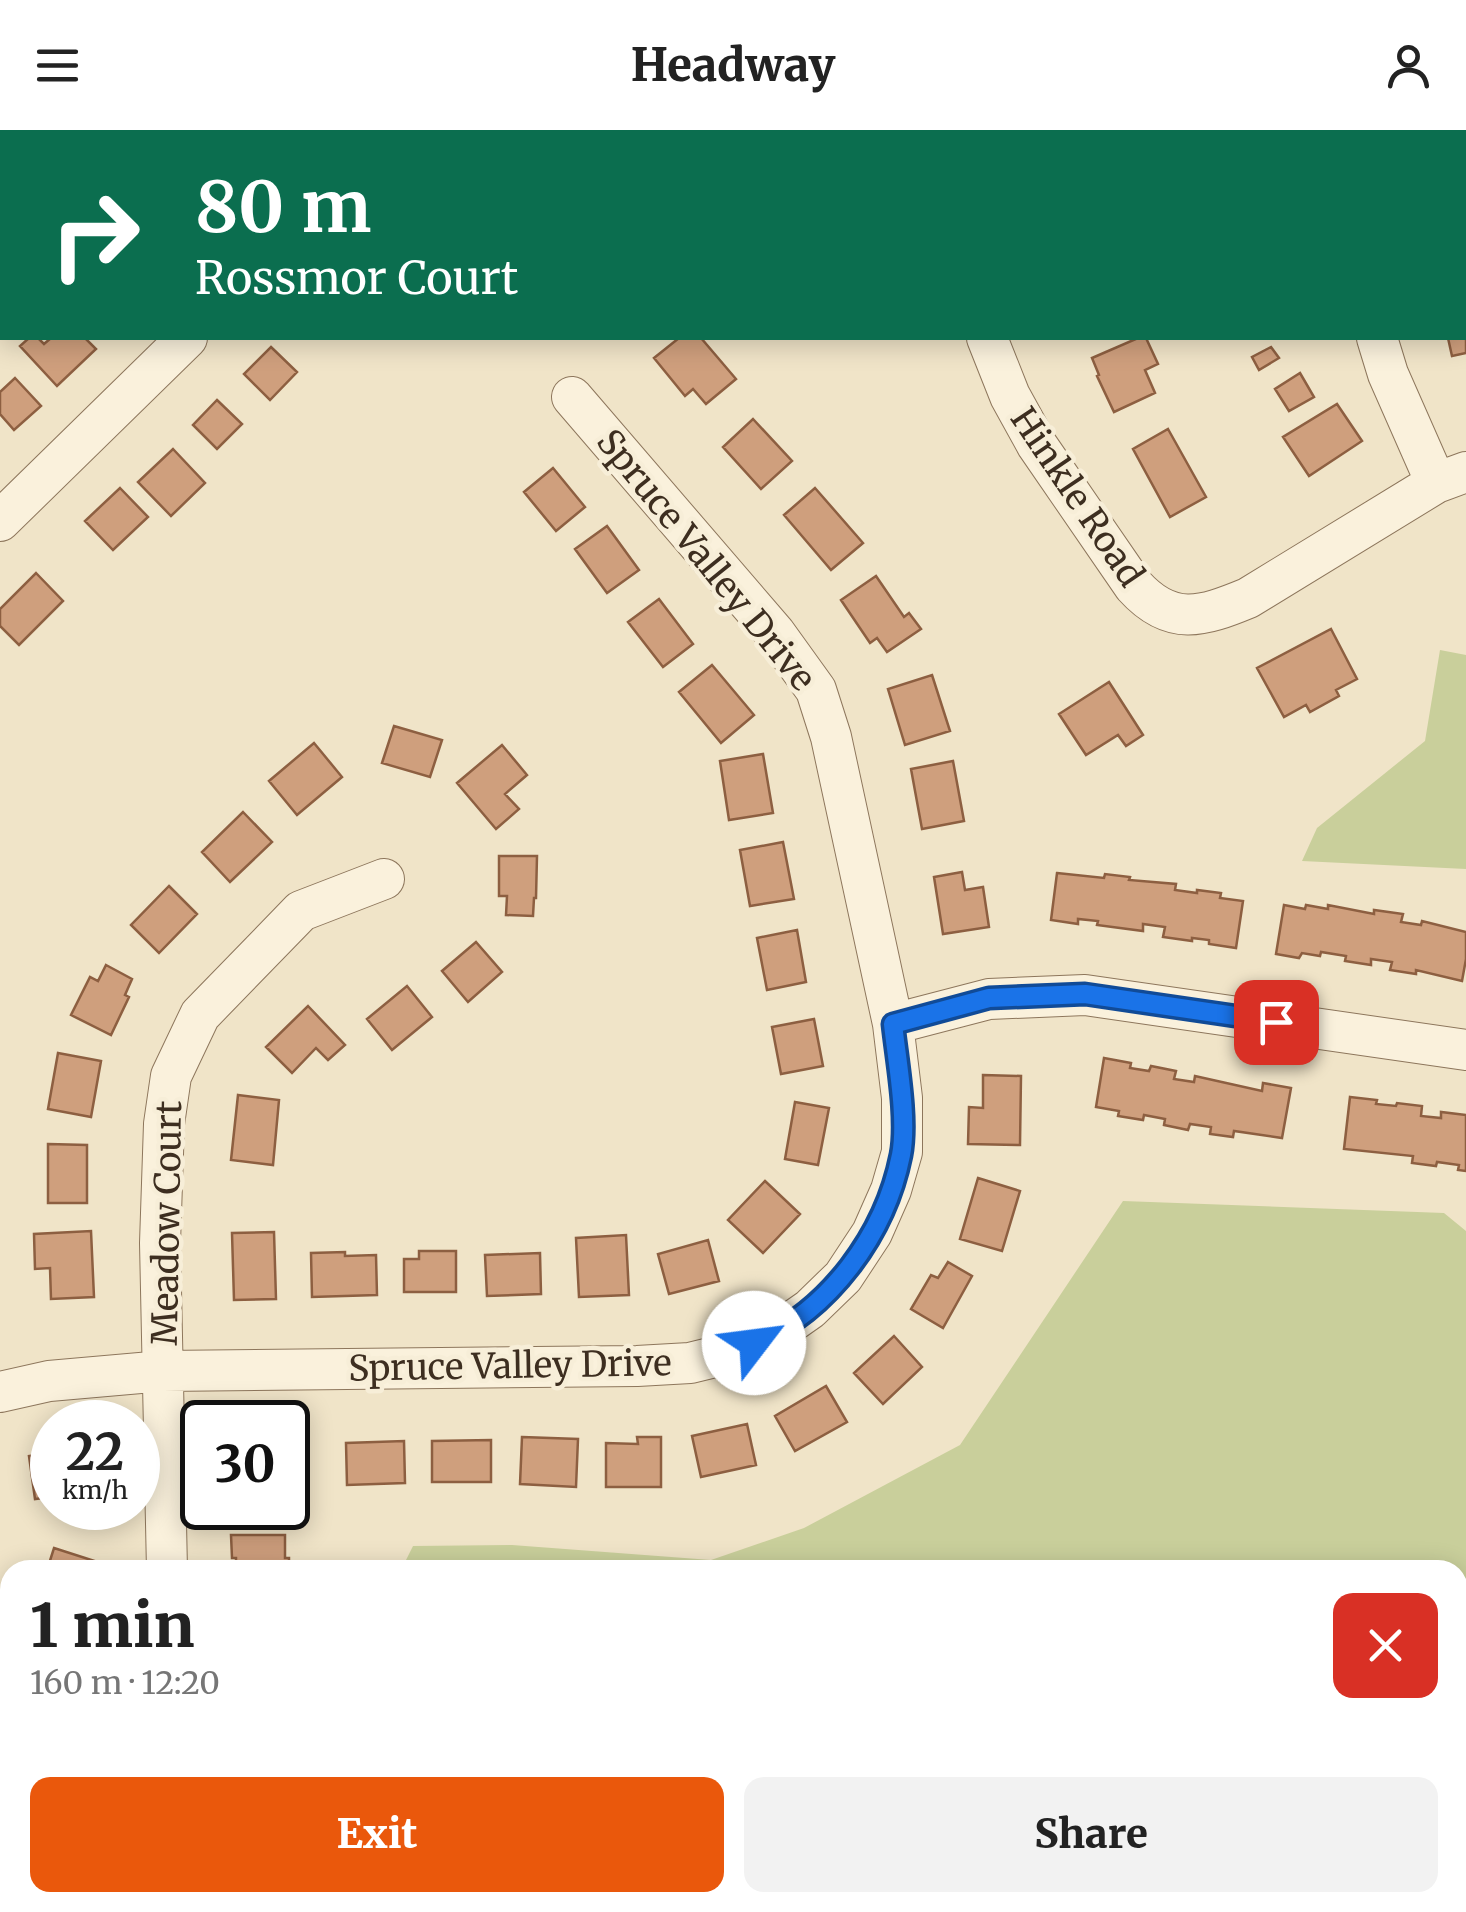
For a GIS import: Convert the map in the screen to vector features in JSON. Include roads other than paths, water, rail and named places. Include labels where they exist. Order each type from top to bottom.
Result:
[{"type":"street","points":[[0,521],[185,340]]},
{"type":"street","name":"Hinkle Road","points":[[988,340],[1010,396],[1037,445],[1134,586],[1148,601],[1176,614],[1220,610],[1248,598],[1451,477]]},
{"type":"street","points":[[1378,340],[1388,374],[1451,477]]},
{"type":"street","name":"Spruce Valley Drive","points":[[0,1392],[49,1381],[163,1372],[690,1362],[735,1352],[774,1335],[810,1309],[843,1277],[872,1233],[902,1152],[902,1098],[893,1024],[831,737],[816,690],[774,633],[572,398]]},
{"type":"street","name":"Meadow Court","points":[[167,1560],[160,1243],[164,1124],[171,1076],[200,1014],[301,912],[384,880]]},
{"type":"street","points":[[893,1024],[989,998],[1085,994],[1466,1050]]}]
